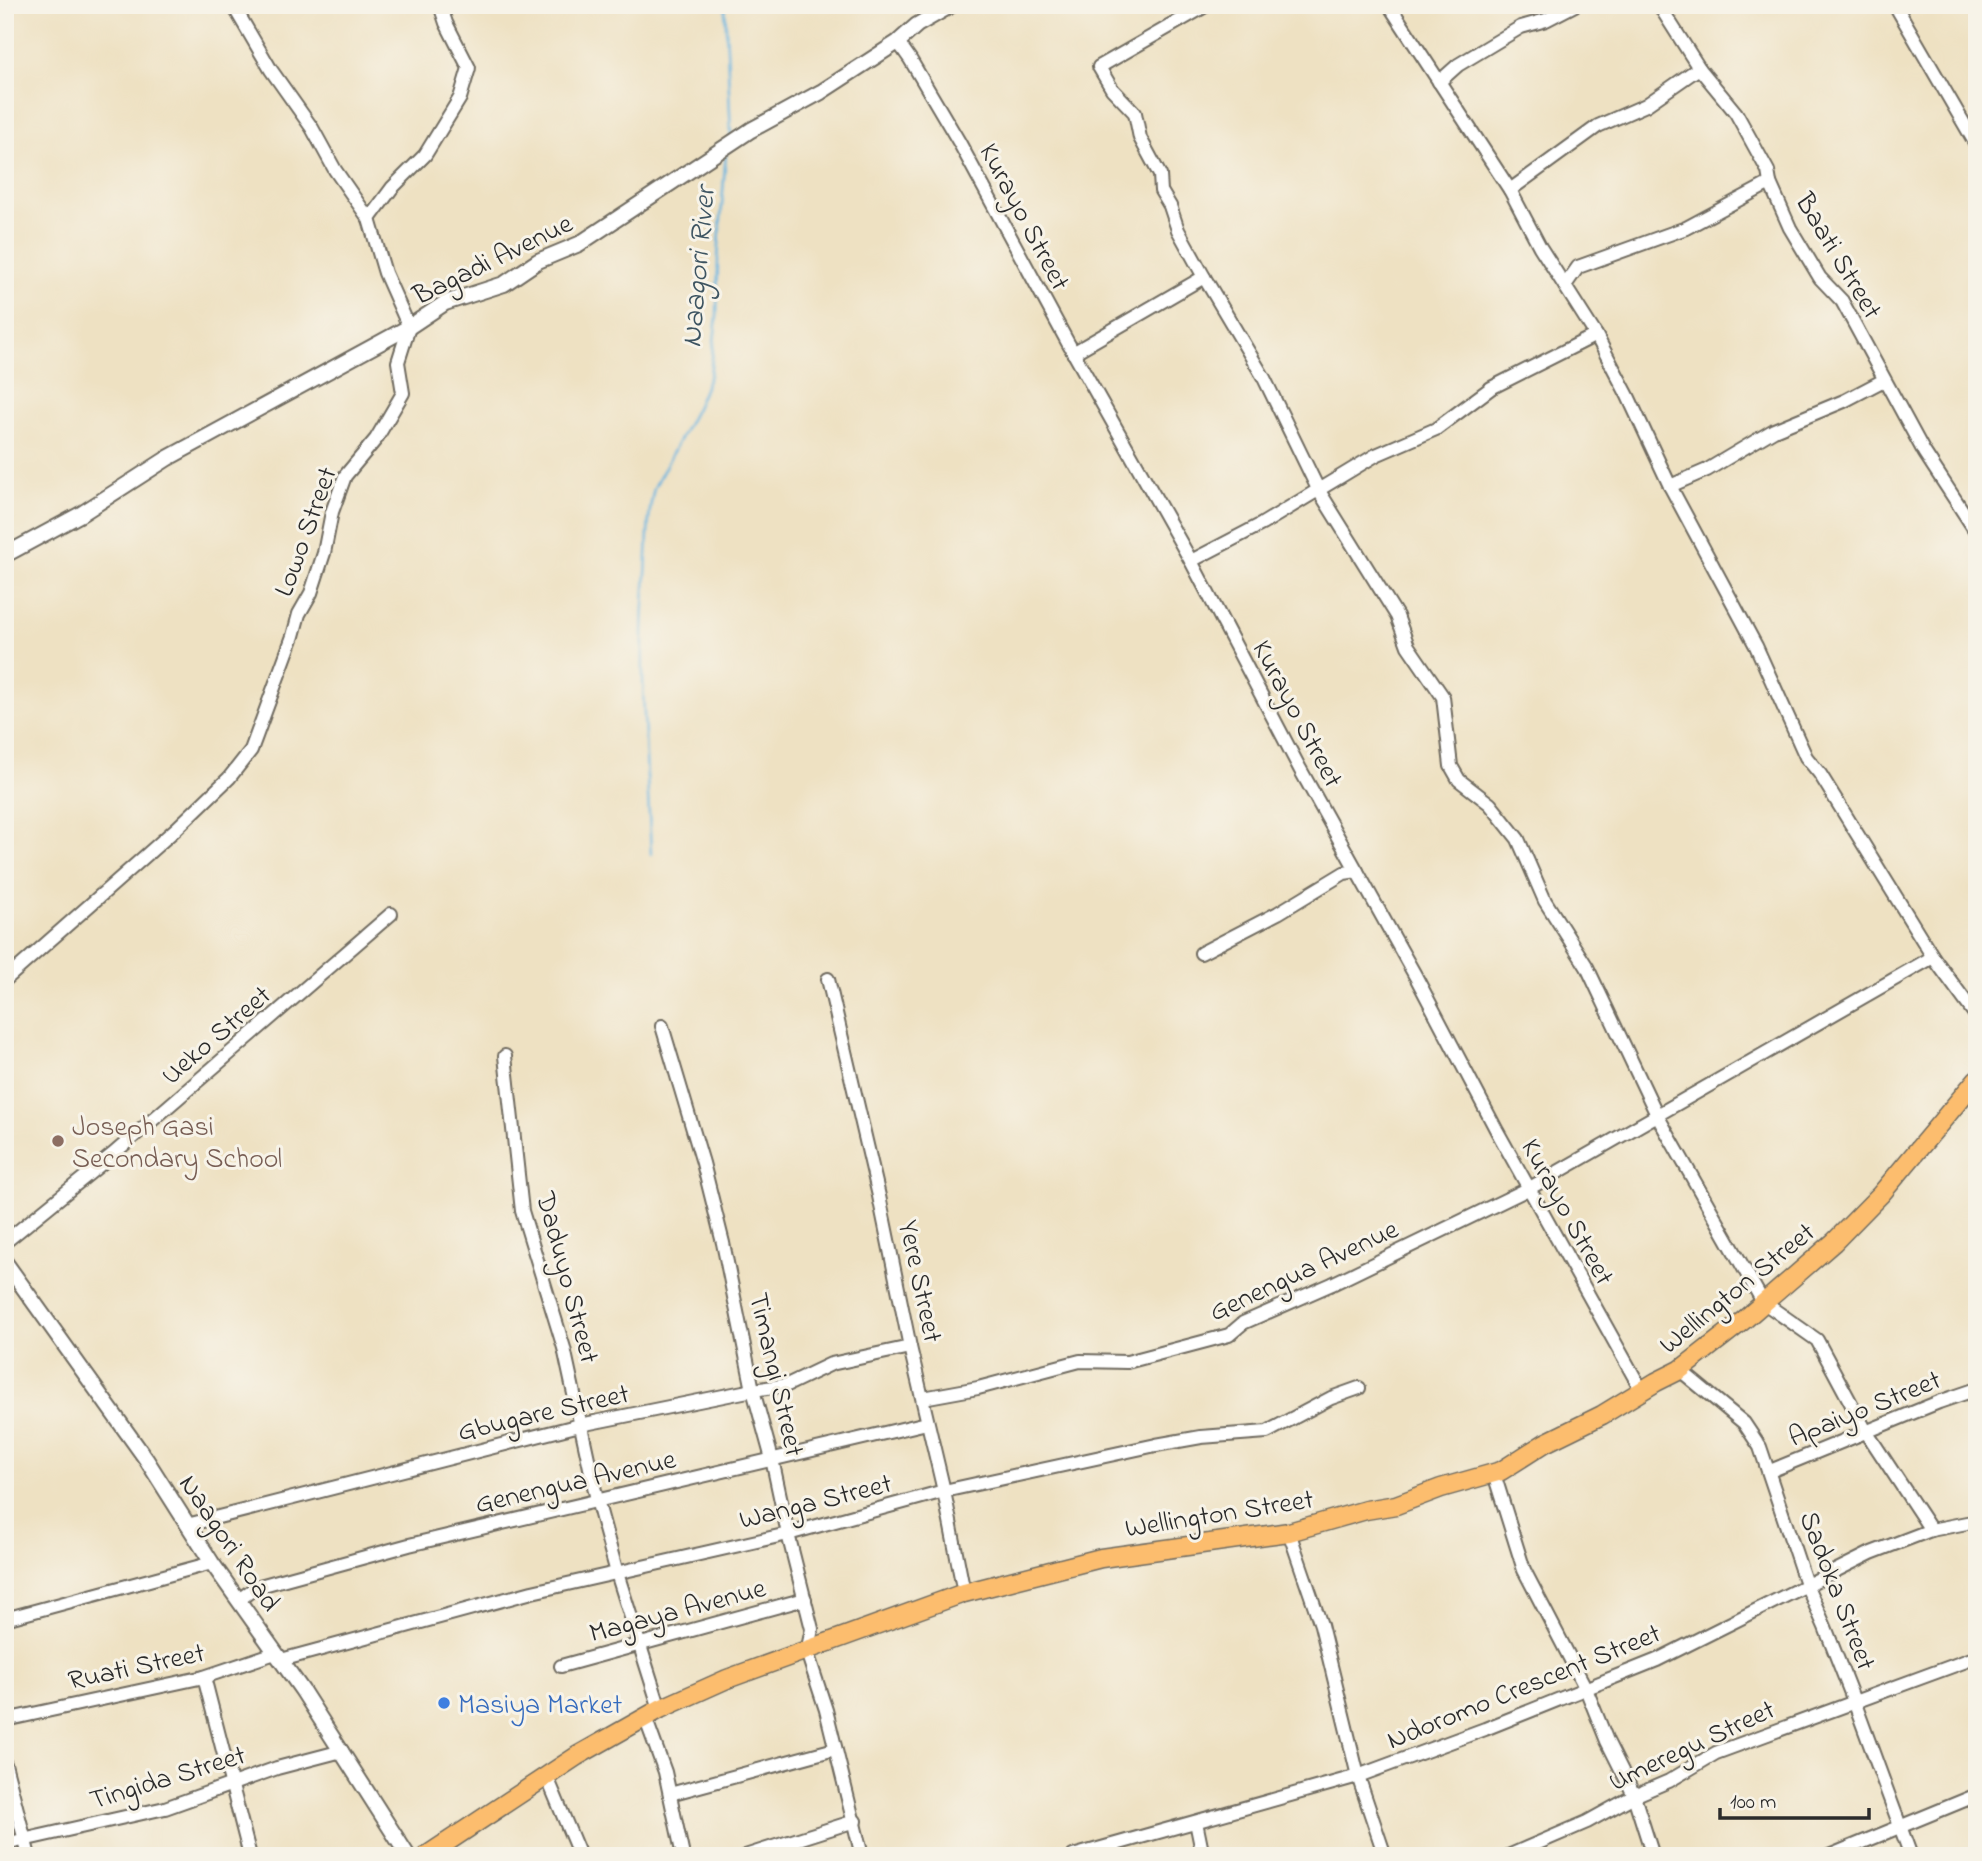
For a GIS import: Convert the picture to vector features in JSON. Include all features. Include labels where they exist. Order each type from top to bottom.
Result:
[{"type":"main road","name":"Wellington Street","points":[[426,1856],[577,1756],[652,1713],[727,1679],[964,1593],[1101,1558],[1289,1532],[1366,1510],[1396,1505],[1494,1474],[1545,1443],[1602,1415],[1680,1370],[1787,1285],[1881,1194],[1977,1079]]},
{"type":"street","points":[[233,5],[271,70],[312,128],[335,170],[369,219],[385,273],[409,327]]},
{"type":"street","points":[[369,219],[392,188],[425,155],[460,98],[470,68],[446,23],[440,5]]},
{"type":"street","name":"Bagadi Avenue","points":[[5,555],[81,514],[168,458],[409,327],[444,303],[504,284],[538,261],[579,244],[751,130],[821,92],[898,42],[917,25],[952,5]]},
{"type":"street","points":[[1207,5],[1100,67],[1112,89],[1135,113],[1140,138],[1160,175],[1161,191],[1170,206],[1178,230],[1264,378],[1319,491],[1397,616],[1408,646],[1443,697],[1451,766],[1459,780],[1490,804],[1518,839],[1545,901],[1587,967],[1658,1117],[1763,1302],[1817,1340],[1867,1433],[1931,1530]]},
{"type":"street","points":[[1389,5],[1510,190],[1541,247],[1596,335],[1670,486],[1756,646],[1806,757],[1820,774],[1933,957],[1977,1017]]},
{"type":"street","points":[[1438,82],[1458,65],[1521,27],[1546,20],[1575,5]]},
{"type":"street","name":"Baati Street","points":[[1658,5],[1699,68],[1736,113],[1768,171],[1770,183],[1790,228],[1819,278],[1842,301],[1924,452],[1977,533]]},
{"type":"street","points":[[1895,5],[1977,146]]},
{"type":"street","name":"Kurayo Street","points":[[898,42],[971,164],[1073,353],[1191,561],[1300,769],[1642,1391]]},
{"type":"street","points":[[1510,190],[1598,126],[1646,105],[1699,68]]},
{"type":"street","points":[[1566,284],[1578,267],[1686,228],[1770,183]]},
{"type":"street","points":[[1073,353],[1204,277]]},
{"type":"street","name":"Lowo Street","points":[[5,980],[186,820],[229,778],[251,750],[299,614],[311,593],[324,553],[332,512],[345,476],[376,439],[403,393],[398,362],[409,327]]},
{"type":"street","points":[[1191,561],[1262,524],[1376,454],[1436,429],[1491,388],[1596,335]]},
{"type":"street","points":[[1670,486],[1707,470],[1774,430],[1844,401],[1884,380]]},
{"type":"street","points":[[1202,953],[1278,913],[1344,873],[1357,871]]},
{"type":"street","name":"Ueko Street","points":[[5,1242],[112,1155],[391,914]]},
{"type":"street","name":"Genengua Avenue","points":[[923,1398],[978,1388],[1080,1361],[1127,1362],[1229,1335],[1243,1323],[1332,1284],[1530,1188],[1933,957]]},
{"type":"street","name":"Yere Street","points":[[828,979],[879,1196],[964,1593]]},
{"type":"street","name":"Timangi Street","points":[[662,1026],[703,1163],[723,1243],[753,1390],[806,1599],[812,1629],[807,1652],[826,1710],[862,1856]]},
{"type":"street","name":"Daduyo Street","points":[[505,1056],[522,1211],[564,1348],[597,1500],[639,1646],[683,1856]]},
{"type":"street","name":"Naagori Road","points":[[5,1262],[146,1459],[212,1563],[342,1751],[408,1856]]},
{"type":"street","name":"Gbugare Street","points":[[187,1525],[580,1425],[787,1385],[831,1364],[910,1347]]},
{"type":"street","name":"Sadoka Street","points":[[1680,1370],[1744,1423],[1760,1447],[1806,1584],[1854,1701],[1911,1856]]},
{"type":"street","name":"Wanga Street","points":[[278,1657],[531,1592],[788,1534],[944,1492],[1156,1445],[1201,1437],[1267,1432],[1331,1398],[1359,1388]]},
{"type":"street","name":"Apaiyo Street","points":[[1770,1471],[1977,1389]]},
{"type":"street","name":"Genengua Avenue","points":[[239,1600],[256,1587],[268,1583],[409,1545],[927,1423]]},
{"type":"street","points":[[1494,1474],[1524,1570],[1586,1689],[1634,1796],[1653,1856]]},
{"type":"street","name":"Ndoromo Crescent Street","points":[[1073,1856],[1358,1776],[1586,1689],[1669,1654],[1871,1553],[1931,1530],[1977,1521]]},
{"type":"street","points":[[1289,1532],[1321,1625],[1358,1776],[1385,1856]]},
{"type":"street","points":[[5,1619],[212,1563]]},
{"type":"street","name":"Magaya Avenue","points":[[561,1666],[806,1599]]},
{"type":"street","name":"Ruati Street","points":[[5,1720],[204,1677],[278,1657]]},
{"type":"street","name":"Umeregu Street","points":[[1508,1856],[1669,1782],[1716,1753],[1977,1657]]},
{"type":"street","points":[[204,1677],[250,1856]]},
{"type":"street","points":[[670,1794],[835,1749]]},
{"type":"street","name":"Tingida Street","points":[[5,1844],[165,1808],[277,1768],[342,1751]]},
{"type":"street","points":[[5,1765],[29,1856]]},
{"type":"street","points":[[547,1777],[580,1856]]},
{"type":"street","points":[[1829,1856],[1977,1796]]},
{"type":"street","points":[[745,1856],[855,1821]]},
{"type":"street","points":[[1196,1822],[1203,1856]]},
{"type":"waterway","name":"Naagori River","points":[[725,5],[731,134],[729,139]]},
{"type":"waterway","name":"Naagori River","points":[[651,854],[643,679],[649,520],[654,488],[696,408],[710,375],[717,316],[718,258],[726,152]]},
{"type":"place","name":"Joseph Gasi Secondary School","points":[[58,1141]]},
{"type":"place","name":"Masiya Market","points":[[444,1703]]}]
